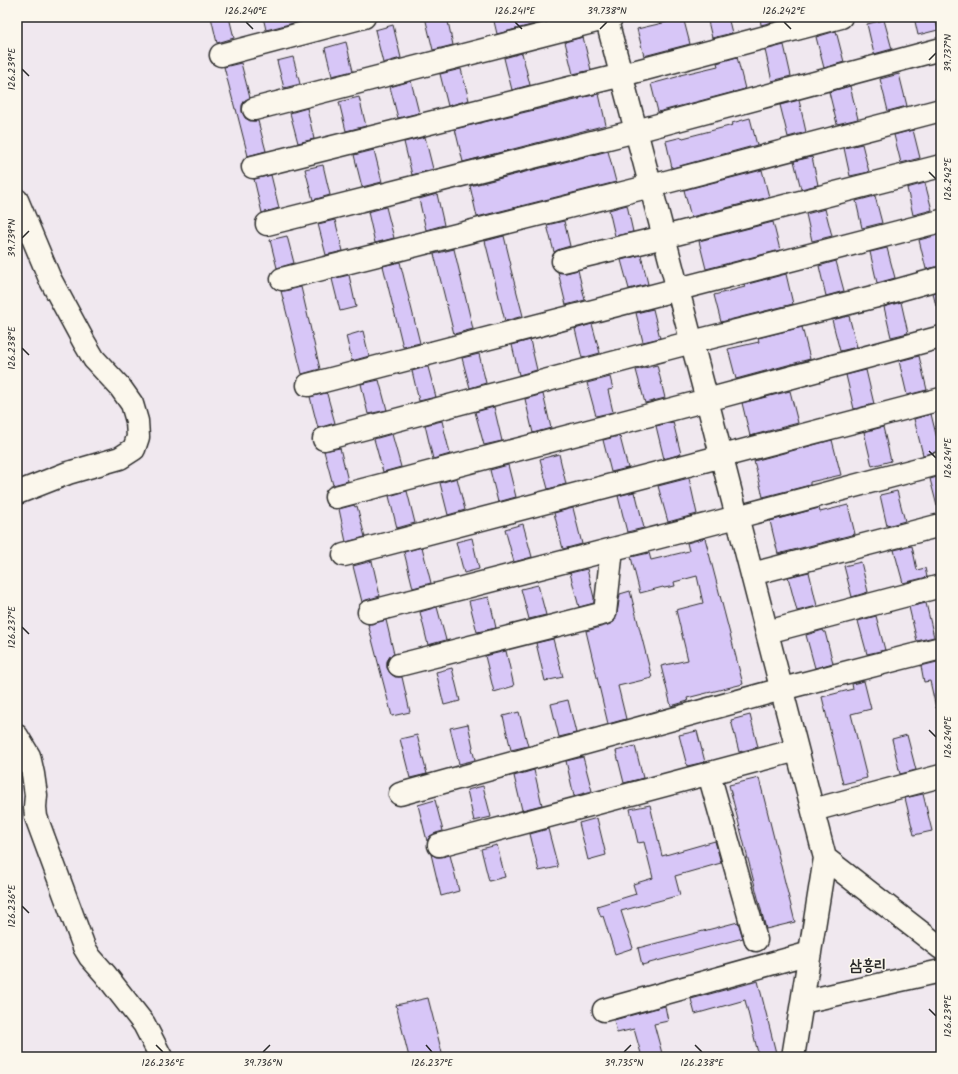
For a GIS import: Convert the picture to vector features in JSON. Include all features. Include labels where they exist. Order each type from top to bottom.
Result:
[{"type":"street","points":[[221,55],[364,17]]},
{"type":"street","points":[[254,109],[608,17],[636,131],[738,517],[825,858],[793,1057]]},
{"type":"street","points":[[253,167],[622,75],[841,17]]},
{"type":"street","points":[[267,224],[636,131],[941,49]]},
{"type":"street","points":[[282,279],[651,186],[941,110]]},
{"type":"street","points":[[563,261],[664,237],[941,166]]},
{"type":"street","points":[[17,200],[50,279],[84,342],[94,359],[120,387],[132,404],[137,421],[138,437],[134,449],[120,458],[68,473],[17,493]]},
{"type":"street","points":[[308,385],[941,221]]},
{"type":"street","points":[[324,439],[692,342],[870,298],[941,278]]},
{"type":"street","points":[[336,497],[941,337]]},
{"type":"street","points":[[344,556],[941,399]]},
{"type":"street","points":[[369,612],[941,463]]},
{"type":"street","points":[[752,574],[941,525]]},
{"type":"street","points":[[399,665],[605,613],[612,549]]},
{"type":"street","points":[[767,632],[941,586]]},
{"type":"street","points":[[400,794],[782,689],[941,648]]},
{"type":"street","points":[[17,736],[30,756],[36,795],[36,817],[84,947],[90,957],[144,1024],[161,1057]]},
{"type":"street","points":[[440,845],[797,750]]},
{"type":"street","points":[[709,774],[756,940]]},
{"type":"street","points":[[813,810],[941,776]]},
{"type":"street","points":[[825,858],[941,948]]},
{"type":"street","points":[[604,1010],[810,953]]},
{"type":"street","points":[[802,1002],[941,971]]},
{"type":"building","points":[[211,17],[229,17],[234,38],[217,43]]},
{"type":"building","points":[[263,17],[305,17],[305,20],[266,30]]},
{"type":"building","points":[[425,17],[447,17],[453,45],[433,50]]},
{"type":"building","points":[[493,17],[558,17],[558,18],[497,34]]},
{"type":"building","points":[[666,17],[683,17],[690,44],[644,56],[637,29],[667,22]]},
{"type":"building","points":[[707,17],[728,17],[732,33],[712,38]]},
{"type":"building","points":[[760,17],[792,17],[761,25]]},
{"type":"building","points":[[914,17],[935,17],[938,30],[918,35]]},
{"type":"building","points":[[884,20],[892,49],[874,54],[867,24]]},
{"type":"building","points":[[393,25],[401,58],[383,63],[375,30]]},
{"type":"building","points":[[836,31],[844,62],[824,68],[816,37]]},
{"type":"building","points":[[583,37],[591,70],[573,74],[565,42]]},
{"type":"building","points":[[346,42],[353,71],[332,76],[325,48]]},
{"type":"building","points":[[784,45],[791,76],[772,81],[765,50]]},
{"type":"building","points":[[522,53],[530,85],[512,90],[504,58]]},
{"type":"building","points":[[293,57],[300,84],[284,88],[277,61]]},
{"type":"building","points":[[737,57],[745,89],[658,112],[651,84],[718,66],[717,63]]},
{"type":"building","points":[[241,63],[250,98],[245,100],[242,105],[242,112],[245,118],[250,121],[258,121],[266,151],[248,156],[224,67]]},
{"type":"building","points":[[461,69],[469,100],[448,106],[440,74]]},
{"type":"building","points":[[899,74],[907,106],[888,111],[880,79]]},
{"type":"building","points":[[411,81],[419,113],[398,118],[390,87]]},
{"type":"building","points":[[850,86],[858,119],[837,124],[829,92]]},
{"type":"building","points":[[599,94],[606,125],[463,162],[455,129]]},
{"type":"building","points":[[359,97],[366,126],[346,131],[339,102]]},
{"type":"building","points":[[799,100],[806,132],[788,137],[780,105]]},
{"type":"building","points":[[307,108],[314,139],[298,143],[290,113]]},
{"type":"building","points":[[750,118],[757,145],[672,168],[666,141],[733,125],[732,123]]},
{"type":"building","points":[[913,130],[920,158],[901,163],[894,135]]},
{"type":"building","points":[[425,137],[433,169],[412,175],[404,142]]},
{"type":"building","points":[[862,144],[869,172],[850,176],[844,148]]},
{"type":"building","points":[[374,150],[382,182],[362,187],[354,155]]},
{"type":"building","points":[[608,151],[616,182],[477,217],[470,186]]},
{"type":"building","points":[[812,157],[818,185],[801,189],[794,161]]},
{"type":"building","points":[[323,165],[330,195],[313,200],[305,169]]},
{"type":"building","points":[[762,170],[769,197],[691,217],[684,190]]},
{"type":"building","points":[[271,175],[279,208],[262,213],[254,179]]},
{"type":"building","points":[[925,183],[932,210],[913,215],[907,188]]},
{"type":"building","points":[[437,194],[444,225],[426,230],[419,199]]},
{"type":"building","points":[[875,196],[882,223],[862,228],[856,201]]},
{"type":"building","points":[[627,205],[633,232],[615,236],[609,210]]},
{"type":"building","points":[[386,207],[394,238],[375,243],[368,212]]},
{"type":"building","points":[[825,209],[832,236],[812,241],[806,214]]},
{"type":"building","points":[[335,220],[343,251],[326,255],[318,224]]},
{"type":"building","points":[[564,221],[570,246],[554,252],[547,225]]},
{"type":"building","points":[[773,222],[780,250],[706,269],[699,241]]},
{"type":"building","points":[[938,235],[941,247],[941,266],[926,269],[919,240]]},
{"type":"building","points":[[287,236],[294,263],[277,268],[270,240]]},
{"type":"building","points":[[504,236],[523,316],[505,321],[485,241]]},
{"type":"building","points":[[887,248],[895,278],[877,283],[870,252]]},
{"type":"building","points":[[454,249],[473,329],[454,334],[434,254]]},
{"type":"building","points":[[641,255],[648,284],[629,289],[621,260]]},
{"type":"building","points":[[836,261],[844,291],[826,296],[819,266]]},
{"type":"building","points":[[400,262],[420,343],[403,347],[383,266]]},
{"type":"building","points":[[578,270],[585,300],[566,305],[558,272],[566,273]]},
{"type":"building","points":[[786,274],[793,304],[721,322],[714,295]]},
{"type":"building","points":[[349,275],[356,307],[340,311],[332,279]]},
{"type":"building","points":[[301,287],[320,369],[302,374],[281,291]]},
{"type":"building","points":[[941,291],[941,305],[936,306],[933,293]]},
{"type":"building","points":[[901,302],[908,333],[891,337],[884,307]]},
{"type":"building","points":[[653,309],[660,338],[643,342],[636,313]]},
{"type":"building","points":[[849,316],[857,347],[840,351],[832,320]]},
{"type":"building","points":[[592,324],[600,353],[582,358],[575,329]]},
{"type":"building","points":[[802,327],[810,359],[736,379],[728,349],[759,342],[758,338]]},
{"type":"building","points":[[363,331],[369,356],[352,361],[346,336]]},
{"type":"building","points":[[530,340],[537,370],[519,375],[512,345]]},
{"type":"building","points":[[479,354],[486,383],[470,388],[462,358]]},
{"type":"building","points":[[919,356],[927,390],[907,395],[899,361]]},
{"type":"building","points":[[657,365],[665,398],[645,403],[636,370]]},
{"type":"building","points":[[428,367],[436,397],[419,401],[412,371]]},
{"type":"building","points":[[866,370],[874,404],[854,409],[846,375]]},
{"type":"building","points":[[610,377],[613,389],[608,390],[613,412],[596,416],[587,383]]},
{"type":"building","points":[[379,380],[387,410],[368,414],[361,384]]},
{"type":"building","points":[[790,391],[798,423],[750,436],[742,403]]},
{"type":"building","points":[[326,393],[335,423],[318,428],[310,397]]},
{"type":"building","points":[[543,394],[551,428],[533,433],[525,399]]},
{"type":"building","points":[[494,407],[502,441],[484,445],[475,412]]},
{"type":"building","points":[[931,414],[940,451],[923,455],[914,419]]},
{"type":"building","points":[[442,421],[450,454],[433,459],[425,425]]},
{"type":"building","points":[[673,422],[681,454],[664,459],[656,426]]},
{"type":"building","points":[[883,427],[891,461],[872,466],[864,432]]},
{"type":"building","points":[[392,434],[401,467],[383,472],[374,439]]},
{"type":"building","points":[[619,436],[628,468],[611,472],[603,440]]},
{"type":"building","points":[[832,440],[841,475],[810,482],[810,485],[763,497],[754,461]]},
{"type":"building","points":[[340,448],[348,481],[333,485],[324,451]]},
{"type":"building","points":[[559,454],[566,484],[548,489],[540,459]]},
{"type":"building","points":[[508,465],[516,497],[498,502],[490,470]]},
{"type":"building","points":[[941,476],[941,505],[937,506],[930,479]]},
{"type":"building","points":[[457,478],[465,510],[448,515],[440,483]]},
{"type":"building","points":[[689,478],[697,514],[668,522],[658,486]]},
{"type":"building","points":[[407,491],[415,523],[397,528],[389,496]]},
{"type":"building","points":[[897,491],[905,521],[887,526],[880,495]]},
{"type":"building","points":[[634,492],[644,528],[627,532],[618,496]]},
{"type":"building","points":[[354,505],[355,507],[357,506],[365,537],[346,542],[339,509]]},
{"type":"building","points":[[848,505],[855,534],[778,554],[770,521],[819,508],[820,512]]},
{"type":"building","points":[[573,508],[582,544],[563,549],[554,513]]},
{"type":"building","points":[[523,524],[532,557],[514,562],[505,529]]},
{"type":"building","points":[[472,538],[479,569],[464,573],[456,542]]},
{"type":"building","points":[[705,538],[743,684],[687,698],[688,701],[671,706],[661,666],[688,660],[676,610],[703,603],[697,576],[674,582],[675,586],[663,587],[640,593],[631,557],[649,553],[651,560],[689,551],[687,543]]},
{"type":"building","points":[[912,546],[917,570],[925,568],[927,577],[903,583],[894,550]]},
{"type":"building","points":[[422,547],[431,583],[413,588],[404,552]]},
{"type":"building","points":[[372,561],[380,596],[362,602],[353,566]]},
{"type":"building","points":[[861,562],[868,592],[852,597],[844,566]]},
{"type":"building","points":[[587,569],[594,603],[579,607],[570,573]]},
{"type":"building","points":[[809,572],[817,606],[797,611],[788,577]]},
{"type":"building","points":[[538,585],[546,615],[529,619],[521,589]]},
{"type":"building","points":[[630,591],[652,678],[618,686],[626,719],[608,724],[586,631],[614,622],[617,614],[620,594]]},
{"type":"building","points":[[489,597],[496,628],[477,632],[469,601]]},
{"type":"building","points":[[926,603],[934,637],[917,641],[909,607]]},
{"type":"building","points":[[437,607],[446,640],[428,645],[420,612]]},
{"type":"building","points":[[876,616],[885,650],[867,654],[858,621]]},
{"type":"building","points":[[386,620],[394,654],[390,656],[387,661],[387,668],[395,677],[402,677],[410,712],[392,716],[368,624]]},
{"type":"building","points":[[823,630],[825,632],[833,663],[815,668],[806,635]]},
{"type":"building","points":[[553,639],[563,677],[545,681],[536,643]]},
{"type":"building","points":[[506,651],[514,686],[494,692],[485,656]]},
{"type":"building","points":[[941,661],[941,708],[936,708],[930,681],[924,682],[921,666]]},
{"type":"building","points":[[452,668],[460,701],[444,705],[436,672]]},
{"type":"building","points":[[864,681],[871,709],[851,714],[867,778],[843,784],[822,697],[853,689],[852,684]]},
{"type":"building","points":[[568,700],[576,733],[559,737],[551,704]]},
{"type":"building","points":[[519,712],[528,746],[511,750],[503,716]]},
{"type":"building","points":[[750,715],[758,747],[739,752],[731,720]]},
{"type":"building","points":[[468,724],[475,760],[459,764],[450,728]]},
{"type":"building","points":[[697,731],[705,762],[687,766],[679,735]]},
{"type":"building","points":[[417,735],[427,774],[410,778],[400,739]]},
{"type":"building","points":[[907,735],[916,770],[900,774],[892,739]]},
{"type":"building","points":[[635,746],[643,778],[624,783],[616,751]]},
{"type":"building","points":[[583,757],[592,791],[574,796],[566,761]]},
{"type":"building","points":[[534,770],[542,805],[522,810],[514,776]]},
{"type":"building","points":[[759,778],[795,922],[766,929],[729,785]]},
{"type":"building","points":[[483,786],[491,817],[474,821],[467,790]]},
{"type":"building","points":[[923,794],[932,831],[914,835],[905,798]]},
{"type":"building","points":[[435,800],[443,831],[430,836],[427,841],[418,805]]},
{"type":"building","points":[[650,805],[662,856],[715,841],[721,863],[675,876],[680,895],[621,911],[633,948],[615,954],[603,916],[601,917],[597,906],[636,894],[633,884],[653,878],[644,842],[638,843],[630,809]]},
{"type":"building","points":[[597,818],[606,855],[588,860],[579,823]]},
{"type":"building","points":[[548,829],[558,867],[539,871],[530,834]]},
{"type":"building","points":[[497,845],[505,877],[489,881],[481,849]]},
{"type":"building","points":[[431,854],[436,857],[450,855],[459,891],[441,896]]},
{"type":"building","points":[[738,922],[743,938],[642,965],[638,948]]},
{"type":"building","points":[[758,981],[777,1057],[759,1057],[745,1000],[695,1014],[691,999]]},
{"type":"building","points":[[428,998],[443,1057],[409,1057],[396,1005]]},
{"type":"building","points":[[665,1006],[668,1021],[654,1024],[663,1057],[642,1057],[634,1029],[617,1033],[614,1020]]},
{"type":"district","name":"삼흥리","points":[[868,966]]}]
